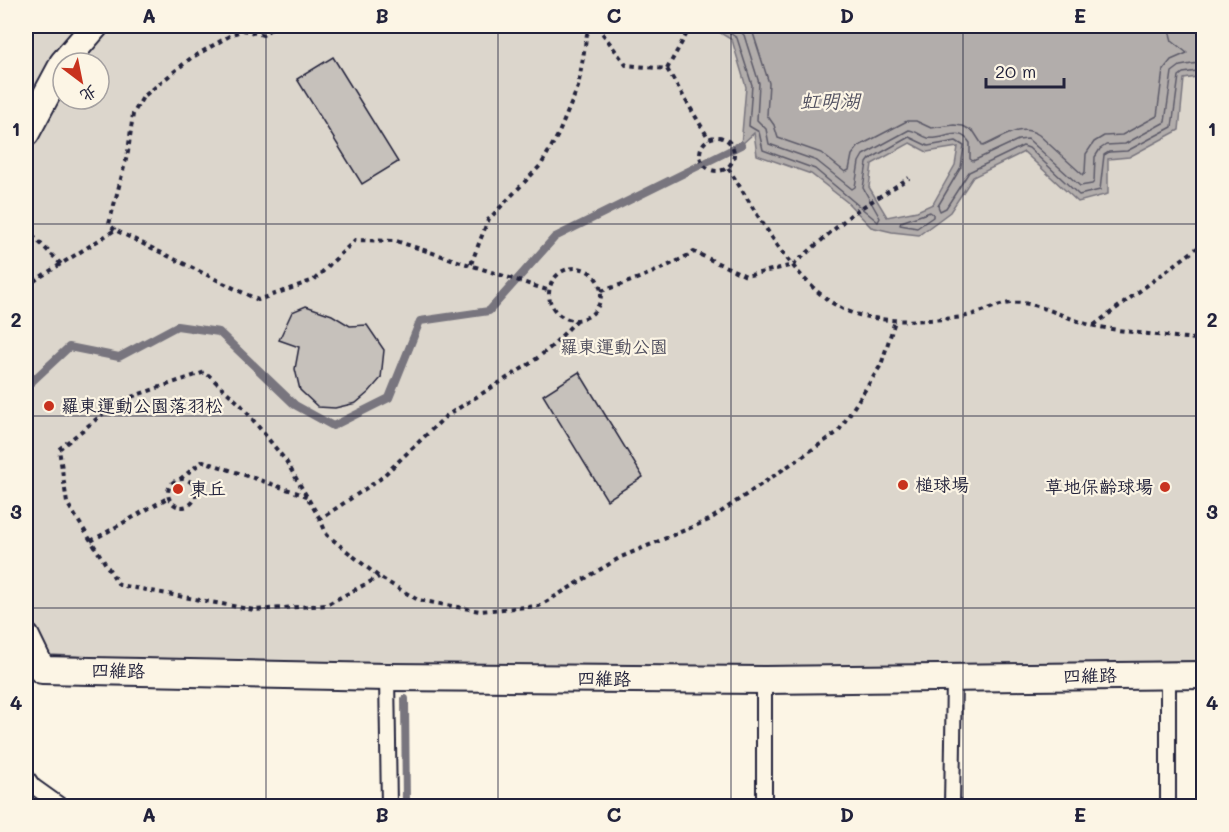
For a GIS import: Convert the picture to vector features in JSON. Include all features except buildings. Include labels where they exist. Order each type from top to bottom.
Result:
[{"type":"street","points":[[73,51],[94,26]]},
{"type":"street","points":[[26,133],[51,86]]},
{"type":"street","name":"四維路","points":[[26,637],[34,670],[387,677],[764,680],[1203,675]]},
{"type":"lane","points":[[1168,675],[1168,807]]},
{"type":"lane","points":[[387,677],[389,807]]},
{"type":"lane","points":[[952,807],[954,678]]},
{"type":"lane","points":[[764,680],[764,807]]},
{"type":"lane","points":[[26,776],[33,786],[61,807]]},
{"type":"path","points":[[274,26],[263,35],[243,30],[233,34],[191,58],[143,97],[133,114],[128,152],[109,224],[115,230],[258,300],[314,280],[355,240],[396,241],[550,291]]},
{"type":"path","points":[[471,264],[488,220],[541,165],[558,135],[578,87],[587,34],[597,26],[627,65],[667,69]]},
{"type":"path","points":[[667,69],[691,26]]},
{"type":"path","points":[[667,69],[709,139]]},
{"type":"path","points":[[720,137],[730,142],[735,153],[728,168],[717,172],[711,171],[702,164],[700,153],[704,142],[720,137]]},
{"type":"path","points":[[728,168],[807,284],[828,301],[858,315],[895,321],[957,318],[1013,303],[1041,308],[1093,326],[1203,340]]},
{"type":"path","points":[[601,291],[668,267],[694,252],[746,276],[793,265],[853,213],[909,178]]},
{"type":"path","points":[[26,230],[61,264]]},
{"type":"path","points":[[26,286],[115,230]]},
{"type":"path","points":[[1093,326],[1203,243]]},
{"type":"path","points":[[578,268],[594,275],[601,291],[601,299],[598,308],[585,318],[568,320],[554,310],[550,302],[550,291],[555,278],[562,272],[578,268]]},
{"type":"path","points":[[320,519],[380,479],[446,416],[538,358],[577,320]]},
{"type":"path","points":[[379,577],[326,605],[254,610],[119,585],[67,503],[59,449],[119,401],[206,372],[241,405],[286,461],[327,535],[379,577],[418,600],[480,611],[539,606],[621,557],[708,520],[838,432],[881,365],[895,321]]},
{"type":"path","points":[[180,479],[193,484],[196,492],[194,501],[186,506],[177,506],[170,501],[171,483],[180,479],[203,461],[307,496]]},
{"type":"path","points":[[91,542],[169,497]]},
{"type":"green space","name":"羅東運動公園","points":[[26,26],[1203,26],[1203,661],[634,669],[299,669],[54,655],[26,656]]},
{"type":"water","name":"虹明湖","points":[[709,26],[1185,26],[1203,34],[1203,76],[1184,79],[1179,130],[1129,157],[1108,159],[1108,194],[1078,202],[1024,152],[973,177],[950,212],[919,235],[871,227],[847,202],[811,174],[757,155],[754,133],[741,145],[746,87],[732,40]],"holes":[[[910,143],[927,152],[958,147],[955,165],[933,204],[917,211],[887,217],[869,187],[872,164]]]},
{"type":"waterway","points":[[26,387],[69,347],[119,357],[177,326],[219,332],[295,405],[333,426],[389,398],[420,321],[489,311],[555,237],[741,145]]},
{"type":"waterway","points":[[405,699],[406,806]]},
{"type":"place","name":"羅東運動公園落羽松","points":[[49,406]]},
{"type":"place","name":"槌球場","points":[[903,485]]},
{"type":"place","name":"草地保齡球場","points":[[1165,487]]},
{"type":"place","name":"東丘","points":[[178,489]]}]
